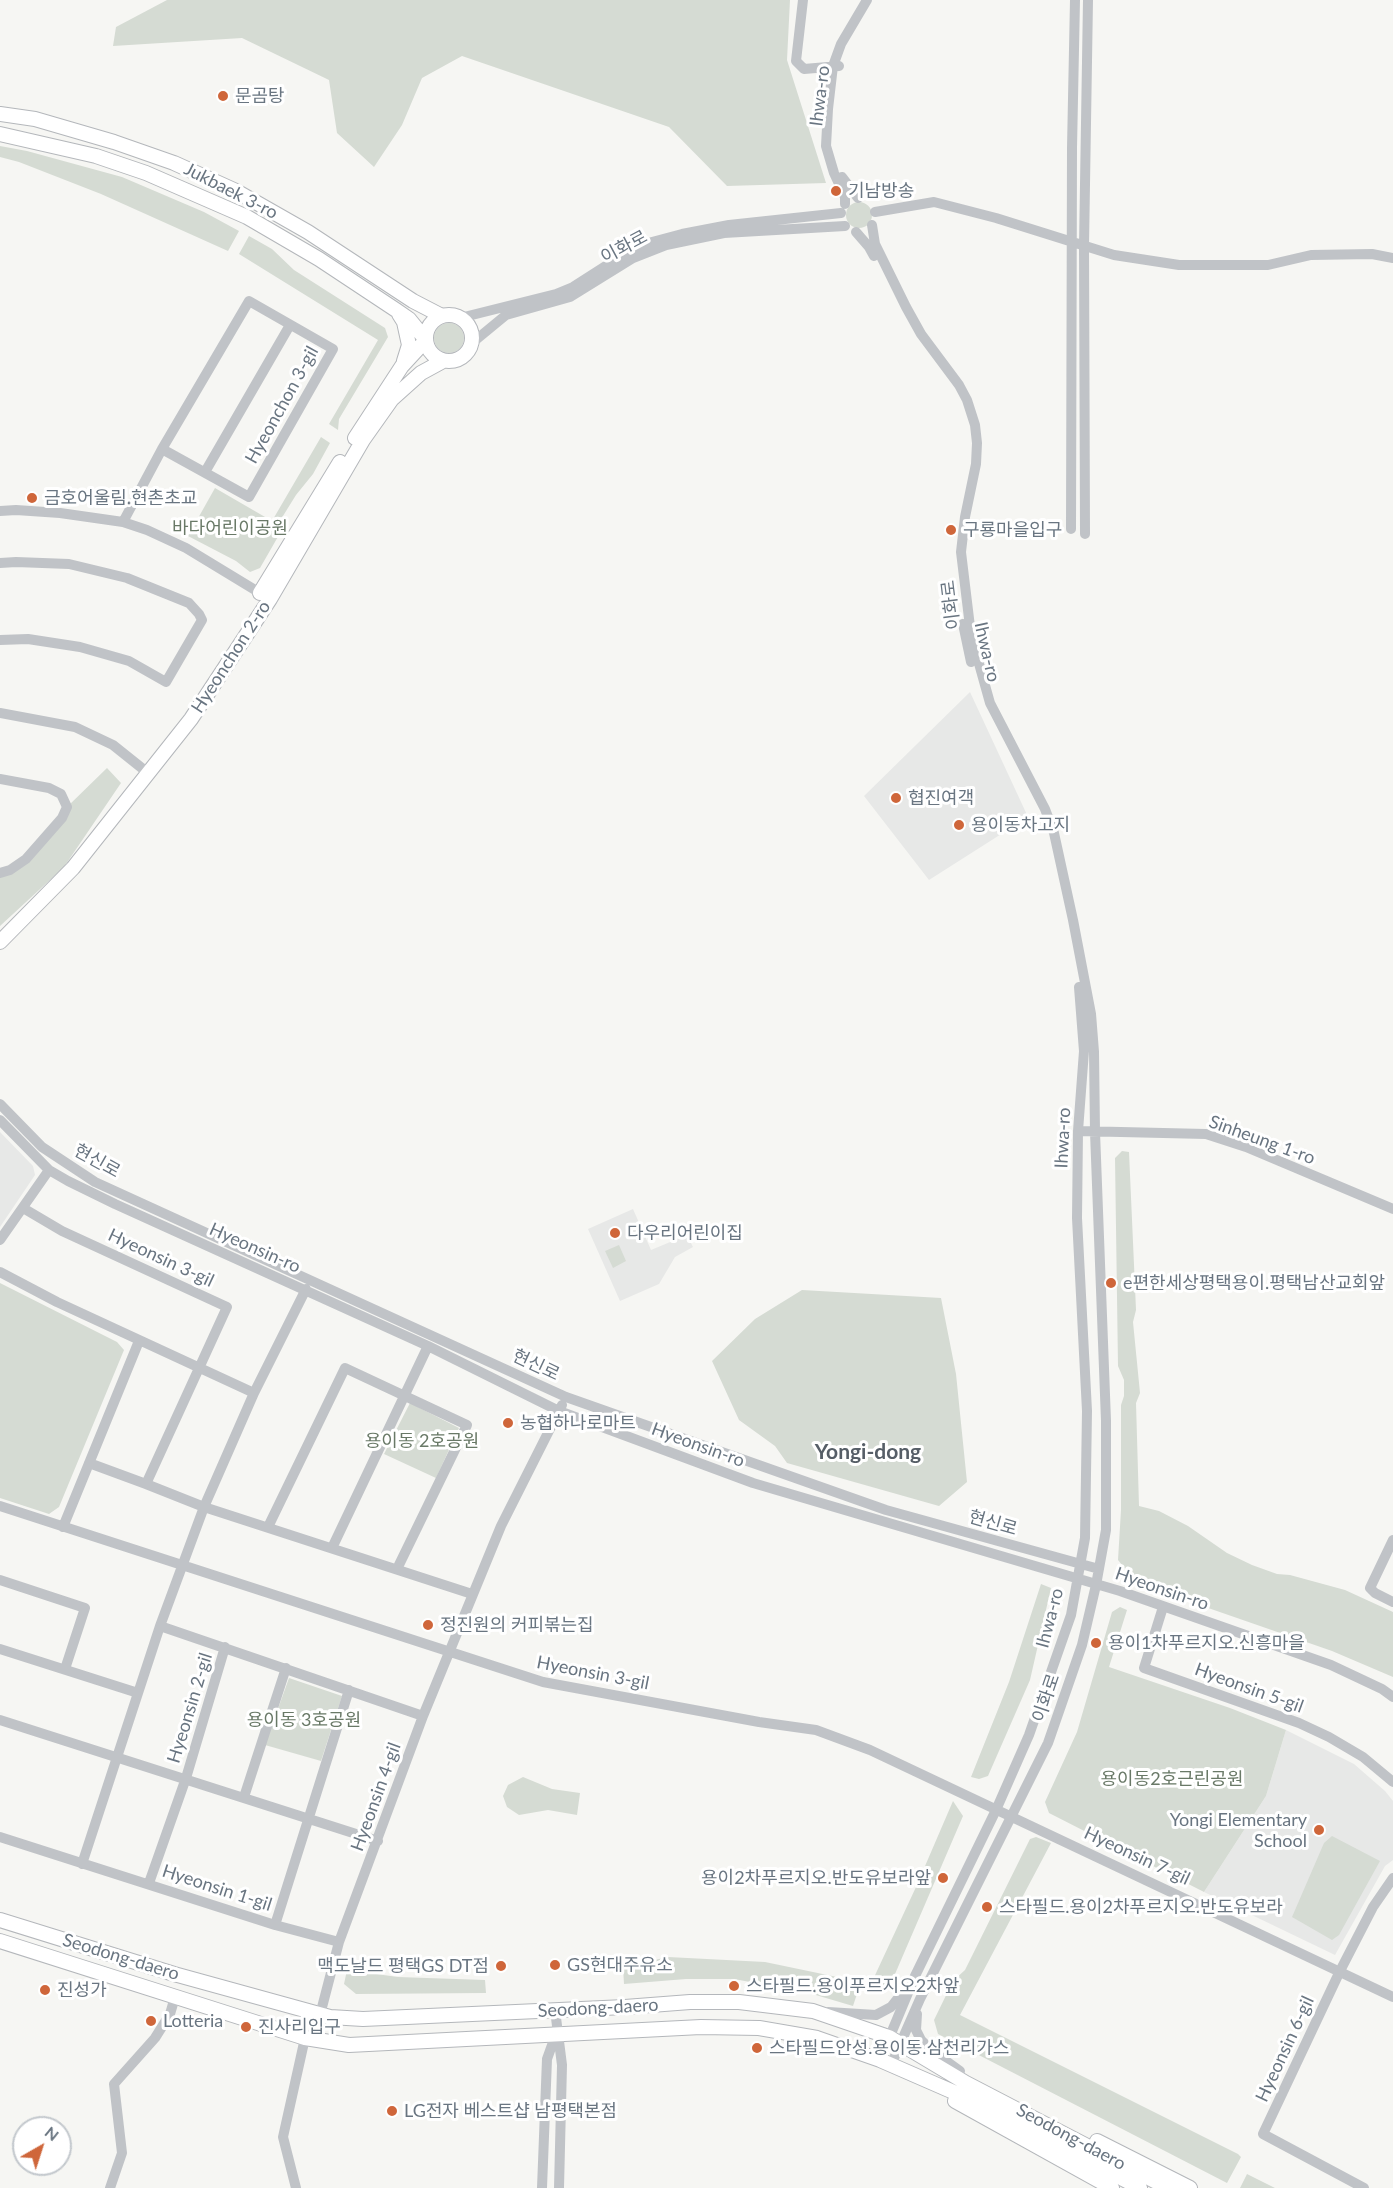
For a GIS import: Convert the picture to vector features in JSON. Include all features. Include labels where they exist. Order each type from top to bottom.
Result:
[{"type":"main road","name":"Jukbaek 3-ro","points":[[0,114],[35,119],[114,141],[174,163],[236,191],[308,232],[413,302],[442,316]]},
{"type":"main road","name":"Jukbaek 3-ro","points":[[0,134],[96,156],[146,173],[247,217],[396,310],[409,319],[426,340]]},
{"type":"main road","points":[[396,310],[404,322],[409,345],[402,366]]},
{"type":"main road","points":[[453,315],[460,318],[471,328],[472,343],[465,356],[451,362],[443,361],[430,353],[426,340],[427,330],[431,323],[442,316],[453,315]]},
{"type":"main road","name":"Hyeonchon 2-ro","points":[[265,596],[355,437],[402,366],[426,340]]},
{"type":"main road","name":"Hyeonchon 2-ro","points":[[0,942],[73,868],[191,719],[265,596],[363,440],[392,399],[421,373],[443,361]]},
{"type":"main road","name":"Seodong-daero","points":[[0,1920],[174,1974],[320,2014],[363,2019],[709,2002],[739,2002],[813,2011],[899,2042],[966,2083],[1168,2188]]},
{"type":"main road","name":"Seodong-daero","points":[[0,1941],[305,2038],[349,2045],[701,2026],[759,2028],[817,2038],[885,2062],[981,2104],[1140,2188]]},
{"type":"main road","points":[[899,2042],[1190,2188]]},
{"type":"main road","points":[[885,2062],[1112,2188]]},
{"type":"street","points":[[802,0],[796,61],[804,69],[837,66]]},
{"type":"street","points":[[843,209],[852,199],[858,198],[869,202],[875,212],[872,225],[865,231],[856,232],[845,226],[843,209],[845,197],[834,173],[826,146],[841,44],[867,0]]},
{"type":"street","name":"Ihwa-ro","points":[[858,198],[839,171],[832,138],[833,104],[837,66],[856,25],[873,0]]},
{"type":"street","points":[[1071,529],[1071,242],[1075,0]]},
{"type":"street","points":[[1085,534],[1084,246],[1088,0]]},
{"type":"street","points":[[875,212],[934,202],[996,218],[1114,255],[1179,265],[1268,265],[1311,255],[1372,254],[1393,258]]},
{"type":"street","name":"이화로","points":[[460,318],[556,294],[573,287],[637,246],[729,225],[843,209]]},
{"type":"street","name":"이화로","points":[[872,225],[875,244],[906,307],[921,334],[959,385],[967,400],[975,425],[976,464],[965,517],[961,552],[971,635],[990,703],[1028,773],[1054,833],[1073,920],[1091,1014],[1094,1052],[1106,1421],[1106,1530],[1082,1645],[1048,1743],[899,2042]]},
{"type":"street","name":"이화로","points":[[472,343],[506,315],[570,297],[633,258],[666,245],[724,233],[845,226]]},
{"type":"street","name":"Ihwa-ro","points":[[856,232],[869,246],[915,338],[951,381],[960,397],[970,432],[971,462],[958,520],[956,565],[964,640],[978,690],[1000,736],[1023,773],[1037,803],[1052,848],[1074,956],[1082,1010],[1084,1051],[1078,1131],[1077,1218],[1087,1411],[1088,1484],[1085,1538],[1071,1615],[1029,1735],[996,1810],[915,1976],[899,2042]]},
{"type":"street","name":"Hyeonchon 3-gil","points":[[123,522],[162,449],[249,301],[333,349],[249,497],[162,449]]},
{"type":"street","points":[[205,472],[290,325]]},
{"type":"street","points":[[0,511],[60,513],[123,522],[186,548],[265,596]]},
{"type":"street","points":[[0,563],[16,561],[69,564],[127,578],[189,603],[202,620],[166,682],[129,661],[80,647],[28,639],[0,640]]},
{"type":"street","points":[[0,712],[75,727],[113,745],[148,773]]},
{"type":"street","points":[[0,779],[48,788],[61,794],[67,807],[62,818],[26,860],[0,873]]},
{"type":"street","name":"현신로","points":[[0,1104],[42,1146],[95,1182],[566,1397],[886,1510],[1099,1569]]},
{"type":"street","name":"Hyeonsin-ro","points":[[0,1120],[49,1170],[115,1204],[428,1346],[559,1411],[753,1483],[1077,1579],[1162,1607],[1331,1665],[1382,1689],[1393,1697]]},
{"type":"street","name":"Sinheung 1-ro","points":[[1078,1131],[1206,1134],[1246,1147],[1393,1209]]},
{"type":"street","points":[[0,1240],[49,1170]]},
{"type":"street","name":"Hyeonsin 3-gil","points":[[23,1208],[62,1231],[227,1307],[146,1485]]},
{"type":"street","points":[[0,1272],[139,1341],[254,1393]]},
{"type":"street","points":[[82,1864],[160,1626],[204,1507],[254,1393],[306,1289]]},
{"type":"street","points":[[63,1527],[139,1341]]},
{"type":"street","points":[[332,1548],[428,1346]]},
{"type":"street","points":[[268,1527],[345,1368],[467,1425],[397,1569]]},
{"type":"street","name":"Hyeonsin 4-gil","points":[[320,2014],[339,1942],[423,1716],[501,1526],[566,1397]]},
{"type":"street","points":[[89,1463],[204,1507],[472,1594]]},
{"type":"street","name":"Hyeonsin 3-gil","points":[[0,1506],[543,1682],[759,1722],[816,1730],[870,1749],[996,1810]]},
{"type":"street","points":[[1393,1540],[1370,1588],[1393,1602]]},
{"type":"street","points":[[0,1580],[85,1608],[65,1670]]},
{"type":"street","name":"Hyeonsin 5-gil","points":[[1162,1607],[1144,1668],[1299,1723],[1364,1757],[1393,1782]]},
{"type":"street","name":"Hyeonsin 2-gil","points":[[160,1626],[423,1716]]},
{"type":"street","name":"Hyeonsin 2-gil","points":[[186,1778],[225,1647]]},
{"type":"street","points":[[0,1649],[138,1693]]},
{"type":"street","points":[[244,1797],[285,1668]]},
{"type":"street","points":[[307,1817],[349,1689]]},
{"type":"street","name":"Hyeonsin 2-gil","points":[[0,1720],[378,1841]]},
{"type":"street","name":"Hyeonsin 1-gil","points":[[149,1883],[186,1778]]},
{"type":"street","name":"Hyeonsin 7-gil","points":[[996,1810],[1393,1997]]},
{"type":"street","name":"Hyeonsin 1-gil","points":[[274,1924],[307,1817]]},
{"type":"street","name":"Hyeonsin 1-gil","points":[[0,1837],[274,1924],[339,1942]]},
{"type":"street","name":"Hyeonsin 6-gil","points":[[1364,2188],[1263,2134],[1340,1971],[1373,1907],[1393,1878]]},
{"type":"street","points":[[813,2011],[876,2015],[891,2007],[915,1976]]},
{"type":"street","name":"Seodong-daero","points":[[110,2188],[122,2153],[114,2084],[155,2038],[170,2014],[175,1996]]},
{"type":"street","points":[[920,1999],[916,2030],[921,2040],[960,2071]]},
{"type":"street","points":[[555,2010],[556,2034],[562,2065],[559,2188]]},
{"type":"street","points":[[542,2188],[547,2059],[556,2034]]},
{"type":"street","points":[[296,2188],[283,2137],[305,2038]]},
{"type":"street","points":[[885,2062],[899,2042]]},
{"type":"shaded area","points":[[970,692],[1028,817],[929,880],[864,796]]},
{"type":"shaded area","points":[[0,1132],[33,1166],[35,1175],[0,1227]]},
{"type":"shaded area","points":[[633,1209],[651,1250],[687,1235],[693,1247],[675,1257],[659,1284],[620,1301],[588,1229]]},
{"type":"shaded area","name":"Yongi Elementary School","points":[[1286,1730],[1354,1764],[1393,1801],[1393,1860],[1385,1866],[1335,1955],[1204,1892],[1266,1796]]},
{"type":"green space","points":[[167,0],[790,0],[787,60],[826,183],[727,186],[669,127],[462,56],[422,78],[402,125],[374,167],[337,133],[329,80],[242,38],[113,46],[116,27]]},
{"type":"green space","points":[[0,146],[27,151],[122,177],[204,212],[239,231],[228,251],[101,194],[19,162],[0,157]]},
{"type":"green space","points":[[859,202],[868,206],[872,215],[868,224],[859,228],[850,224],[846,215],[850,206]]},
{"type":"green space","points":[[249,236],[272,249],[294,270],[385,328],[388,337],[339,419],[338,430],[329,424],[378,340],[239,254]]},
{"type":"green space","points":[[449,323],[460,327],[464,338],[460,349],[449,353],[438,349],[434,338],[438,327]]},
{"type":"green space","name":"바다어린이공원","points":[[321,437],[330,443],[313,474],[296,495],[278,524],[283,528],[260,568],[250,572],[236,561],[188,536],[215,488],[272,521]]},
{"type":"green space","points":[[107,768],[121,783],[64,867],[0,926],[0,873],[10,870],[67,807]]},
{"type":"green space","points":[[1122,1151],[1129,1152],[1136,1310],[1133,1322],[1140,1393],[1136,1403],[1139,1506],[1159,1511],[1188,1526],[1227,1553],[1252,1565],[1277,1574],[1290,1575],[1345,1590],[1393,1612],[1393,1677],[1332,1651],[1191,1602],[1170,1590],[1131,1576],[1118,1560],[1121,1510],[1121,1405],[1124,1396],[1124,1380],[1118,1366],[1115,1158]]},
{"type":"green space","points":[[619,1245],[626,1261],[613,1268],[605,1251]]},
{"type":"green space","points":[[0,1283],[117,1342],[124,1350],[59,1507],[49,1514],[0,1498]]},
{"type":"green space","points":[[802,1290],[941,1298],[956,1374],[967,1482],[939,1506],[787,1463],[775,1446],[739,1420],[712,1361],[755,1319]]},
{"type":"green space","name":"용이동 2호공원","points":[[410,1403],[459,1428],[436,1478],[384,1454]]},
{"type":"green space","points":[[1041,1584],[1051,1588],[1030,1680],[988,1776],[979,1779],[971,1777],[1009,1682]]},
{"type":"green space","name":"용이동2호근린공원","points":[[1120,1607],[1127,1610],[1109,1667],[1230,1708],[1286,1730],[1266,1796],[1204,1892],[1049,1813],[1045,1802],[1077,1732],[1112,1612]]},
{"type":"green space","name":"용이동 3호공원","points":[[289,1678],[342,1696],[321,1761],[265,1745]]},
{"type":"green space","points":[[523,1777],[552,1789],[580,1793],[577,1815],[548,1810],[519,1815],[507,1807],[503,1796],[508,1785]]},
{"type":"green space","points":[[953,1801],[963,1816],[892,1981],[880,1988],[870,1986],[916,1887]]},
{"type":"green space","points":[[1332,1836],[1380,1861],[1339,1935],[1332,1940],[1292,1917],[1324,1843]]},
{"type":"green space","points":[[1036,1837],[1051,1843],[960,2015],[1238,2154],[1241,2157],[1227,2183],[938,2034],[934,2020],[953,1981],[965,1970],[1030,1839]]},
{"type":"green space","points":[[668,1957],[765,1962],[861,1982],[853,2006],[809,1993],[734,1979],[686,1979],[624,1984],[623,1967]]},
{"type":"green space","points":[[347,1970],[398,1977],[485,1980],[486,1993],[356,1994],[344,1984]]},
{"type":"green space","points":[[1247,2174],[1275,2188],[1240,2188]]},
{"type":"place","name":"문곰탕","points":[[223,96]]},
{"type":"place","name":"기남방송","points":[[836,191]]},
{"type":"place","name":"금호어울림.현촌초교","points":[[32,498]]},
{"type":"place","name":"구룡마을입구","points":[[951,530]]},
{"type":"place","name":"협진여객","points":[[896,798]]},
{"type":"place","name":"용이동차고지","points":[[959,825]]},
{"type":"place","name":"다우리어린이집","points":[[615,1233]]},
{"type":"place","name":"e편한세상평택용이.평택남산교회앞","points":[[1111,1283]]},
{"type":"place","name":"농협하나로마트","points":[[508,1423]]},
{"type":"place","name":"정진원의 커피볶는집","points":[[428,1625]]},
{"type":"place","name":"용이1차푸르지오.신흥마을","points":[[1096,1643]]},
{"type":"place","name":"Yongi Elementary School","points":[[1319,1830]]},
{"type":"place","name":"용이2차푸르지오.반도유보라앞","points":[[943,1878]]},
{"type":"place","name":"스타필드.용이2차푸르지오.반도유보라","points":[[987,1907]]},
{"type":"place","name":"GS현대주유소","points":[[555,1965]]},
{"type":"place","name":"맥도날드 평택GS DT점","points":[[501,1966]]},
{"type":"place","name":"스타필드.용이푸르지오2차앞","points":[[734,1986]]},
{"type":"place","name":"진성가","points":[[45,1990]]},
{"type":"place","name":"Lotteria","points":[[151,2021]]},
{"type":"place","name":"진사리입구","points":[[246,2027]]},
{"type":"place","name":"스타필드안성.용이동.삼천리가스","points":[[757,2048]]},
{"type":"place","name":"LG전자 베스트샵 남평택본점","points":[[392,2111]]},
{"type":"district","name":"Yongi-dong","points":[[868,1452]]}]
